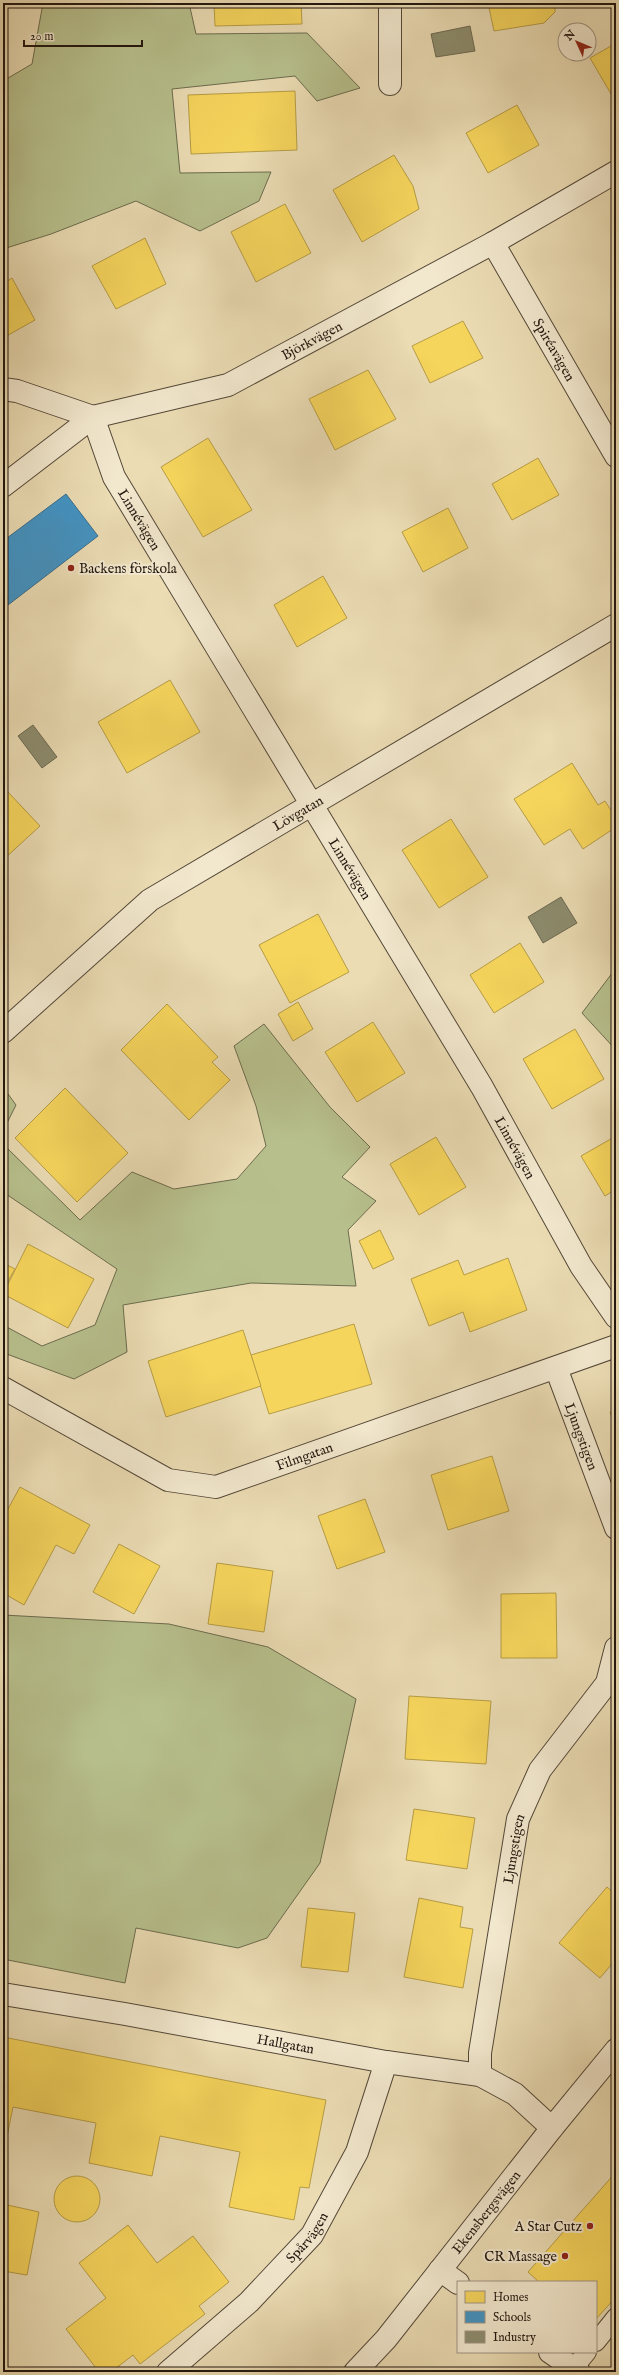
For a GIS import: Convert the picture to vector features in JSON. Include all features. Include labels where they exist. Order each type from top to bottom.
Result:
[{"type":"street","points":[[390,3],[390,84]]},
{"type":"street","name":"Björkvägen","points":[[3,486],[93,417],[228,385],[493,243],[616,172]]},
{"type":"street","name":"Spiréavägen","points":[[493,243],[616,456]]},
{"type":"street","points":[[3,389],[17,391],[93,417]]},
{"type":"street","name":"Linnévägen","points":[[93,417],[114,477],[482,1087],[581,1266],[616,1317]]},
{"type":"street","name":"Lövgatan","points":[[3,1032],[150,900],[310,804],[616,625]]},
{"type":"street","name":"Filmgatan","points":[[3,1388],[168,1480],[216,1487],[616,1346]]},
{"type":"street","name":"Ljungstigen","points":[[556,1368],[616,1528]]},
{"type":"street","name":"Ljungstigen","points":[[480,2075],[480,2053],[518,1819],[540,1770],[607,1683],[616,1648]]},
{"type":"street","name":"Hallgatan","points":[[3,1994],[125,2014],[386,2062],[480,2075],[515,2094],[552,2128]]},
{"type":"street","name":"Ekensbergsvägen","points":[[355,2372],[386,2339],[552,2128],[616,2050]]},
{"type":"street","name":"Spårvägen","points":[[168,2372],[249,2302],[312,2235],[357,2152],[386,2062]]},
{"type":"street","points":[[440,2270],[457,2282]]},
{"type":"street","points":[[551,2353],[576,2370]]},
{"type":"lane","points":[[597,2341],[616,2317]]},
{"type":"lane","points":[[576,2370],[586,2353]]},
{"type":"green space","points":[[43,3],[189,3],[196,34],[307,33],[360,88],[317,101],[295,76],[172,89],[180,173],[271,172],[259,201],[200,231],[136,201],[51,234],[3,249],[3,81],[32,64]]},
{"type":"green space","points":[[616,968],[616,1050],[582,1013]]},
{"type":"green space","points":[[264,1024],[330,1107],[370,1147],[342,1177],[376,1201],[348,1230],[356,1286],[251,1283],[123,1305],[127,1352],[74,1379],[4,1353],[3,1325],[42,1346],[95,1325],[117,1269],[3,1192],[3,1144],[80,1220],[132,1172],[174,1189],[237,1179],[266,1146],[256,1106],[234,1046]]},
{"type":"green space","points":[[3,1087],[16,1105],[3,1131]]},
{"type":"green space","points":[[3,1615],[169,1624],[268,1647],[356,1699],[320,1863],[267,1938],[238,1948],[136,1928],[125,1983],[3,1959]]},
{"type":"building: Homes","points":[[214,3],[301,3],[302,24],[215,26]]},
{"type":"building: Homes","points":[[488,3],[555,3],[555,12],[544,23],[494,31]]},
{"type":"building: Homes","points":[[616,43],[616,98],[614,99],[592,62],[597,62],[597,54]]},
{"type":"building: Homes","points":[[295,91],[297,150],[191,154],[188,95]]},
{"type":"building: Homes","points":[[517,105],[539,145],[488,173],[466,133]]},
{"type":"building: Homes","points":[[394,155],[413,186],[419,209],[362,242],[333,190]]},
{"type":"building: Homes","points":[[285,204],[311,253],[256,282],[231,232]]},
{"type":"building: Homes","points":[[145,238],[166,284],[116,309],[92,266]]},
{"type":"building: Homes","points":[[12,278],[35,320],[3,338],[3,284]]},
{"type":"building: Homes","points":[[463,321],[483,358],[430,383],[412,346]]},
{"type":"building: Homes","points":[[368,370],[396,419],[335,450],[309,399]]},
{"type":"building: Homes","points":[[208,438],[252,510],[203,537],[161,467]]},
{"type":"building: Homes","points":[[538,458],[559,495],[512,520],[492,484]]},
{"type":"building: Homes","points":[[448,508],[468,548],[423,572],[402,532]]},
{"type":"building: Homes","points":[[323,576],[347,618],[297,647],[274,605]]},
{"type":"building: Homes","points":[[170,680],[200,732],[127,773],[98,722]]},
{"type":"building: Homes","points":[[572,763],[598,805],[605,801],[616,818],[616,827],[583,849],[570,829],[544,845],[514,799]]},
{"type":"building: Homes","points":[[8,792],[40,826],[3,860],[3,797]]},
{"type":"building: Homes","points":[[451,819],[488,877],[439,908],[402,850]]},
{"type":"building: Homes","points":[[318,914],[349,972],[290,1003],[259,945]]},
{"type":"building: Homes","points":[[520,943],[544,982],[494,1013],[470,975]]},
{"type":"building: Homes","points":[[298,1002],[313,1029],[293,1041],[278,1014]]},
{"type":"building: Homes","points":[[167,1004],[218,1057],[212,1062],[230,1080],[189,1120],[121,1050]]},
{"type":"building: Homes","points":[[373,1022],[405,1073],[357,1102],[325,1052]]},
{"type":"building: Homes","points":[[575,1029],[604,1079],[552,1109],[523,1059]]},
{"type":"building: Homes","points":[[65,1088],[128,1153],[77,1202],[15,1138]]},
{"type":"building: Homes","points":[[616,1136],[616,1189],[605,1196],[581,1156]]},
{"type":"building: Homes","points":[[436,1137],[466,1187],[419,1215],[390,1164]]},
{"type":"building: Homes","points":[[380,1230],[394,1259],[373,1269],[359,1241]]},
{"type":"building: Homes","points":[[28,1244],[94,1279],[68,1328],[3,1294]]},
{"type":"building: Homes","points":[[508,1258],[527,1310],[470,1332],[463,1312],[429,1326],[411,1279],[458,1260],[464,1275]]},
{"type":"building: Homes","points":[[3,1263],[15,1269],[3,1290]]},
{"type":"building: Homes","points":[[354,1324],[372,1384],[269,1414],[251,1355]]},
{"type":"building: Homes","points":[[243,1330],[261,1386],[166,1417],[148,1361]]},
{"type":"building: Homes","points":[[616,1410],[616,1430],[610,1412]]},
{"type":"building: Homes","points":[[492,1456],[509,1511],[448,1530],[431,1475]]},
{"type":"building: Homes","points":[[20,1487],[90,1525],[74,1554],[56,1545],[24,1605],[3,1593],[3,1518]]},
{"type":"building: Homes","points":[[365,1499],[385,1552],[337,1569],[318,1516]]},
{"type":"building: Homes","points":[[119,1544],[160,1566],[134,1614],[93,1592]]},
{"type":"building: Homes","points":[[217,1563],[273,1571],[264,1632],[208,1624]]},
{"type":"building: Homes","points":[[556,1593],[557,1658],[501,1658],[501,1594]]},
{"type":"building: Homes","points":[[409,1696],[491,1701],[486,1764],[405,1759]]},
{"type":"building: Homes","points":[[414,1809],[475,1818],[467,1869],[406,1860]]},
{"type":"building: Homes","points":[[607,1887],[616,1895],[616,1959],[600,1978],[559,1943]]},
{"type":"building: Homes","points":[[419,1898],[463,1907],[460,1927],[473,1929],[463,1988],[404,1977]]},
{"type":"building: Homes","points":[[308,1908],[355,1913],[348,1972],[301,1967]]},
{"type":"building: Homes","points":[[3,2037],[326,2100],[309,2188],[300,2187],[294,2220],[229,2207],[240,2152],[160,2136],[152,2176],[89,2163],[96,2123],[13,2107],[3,2156]]},
{"type":"building: Homes","points":[[616,2172],[616,2297],[597,2318],[597,2281],[538,2281],[528,2272]]},
{"type":"building: Homes","points":[[72,2176],[82,2176],[90,2180],[96,2186],[100,2194],[100,2204],[96,2212],[90,2218],[82,2222],[72,2222],[64,2218],[58,2212],[54,2204],[54,2194],[58,2186],[64,2180]]},
{"type":"building: Homes","points":[[3,2204],[39,2212],[27,2275],[3,2271]]},
{"type":"building: Homes","points":[[128,2225],[157,2263],[193,2236],[229,2282],[199,2306],[205,2314],[140,2364],[133,2355],[111,2372],[99,2372],[66,2329],[106,2298],[79,2263]]},
{"type":"building: Schools","points":[[66,494],[98,536],[8,605],[3,598],[3,541]]},
{"type":"building: Industry","points":[[470,26],[475,51],[436,57],[431,34]]},
{"type":"building: Industry","points":[[33,725],[57,757],[42,768],[18,736]]},
{"type":"building: Industry","points":[[561,897],[577,923],[543,943],[528,917]]},
{"type":"place","name":"Backens förskola","points":[[71,568]]},
{"type":"place","name":"A Star Cutz","points":[[590,2226]]},
{"type":"place","name":"CR Massage","points":[[565,2256]]}]
